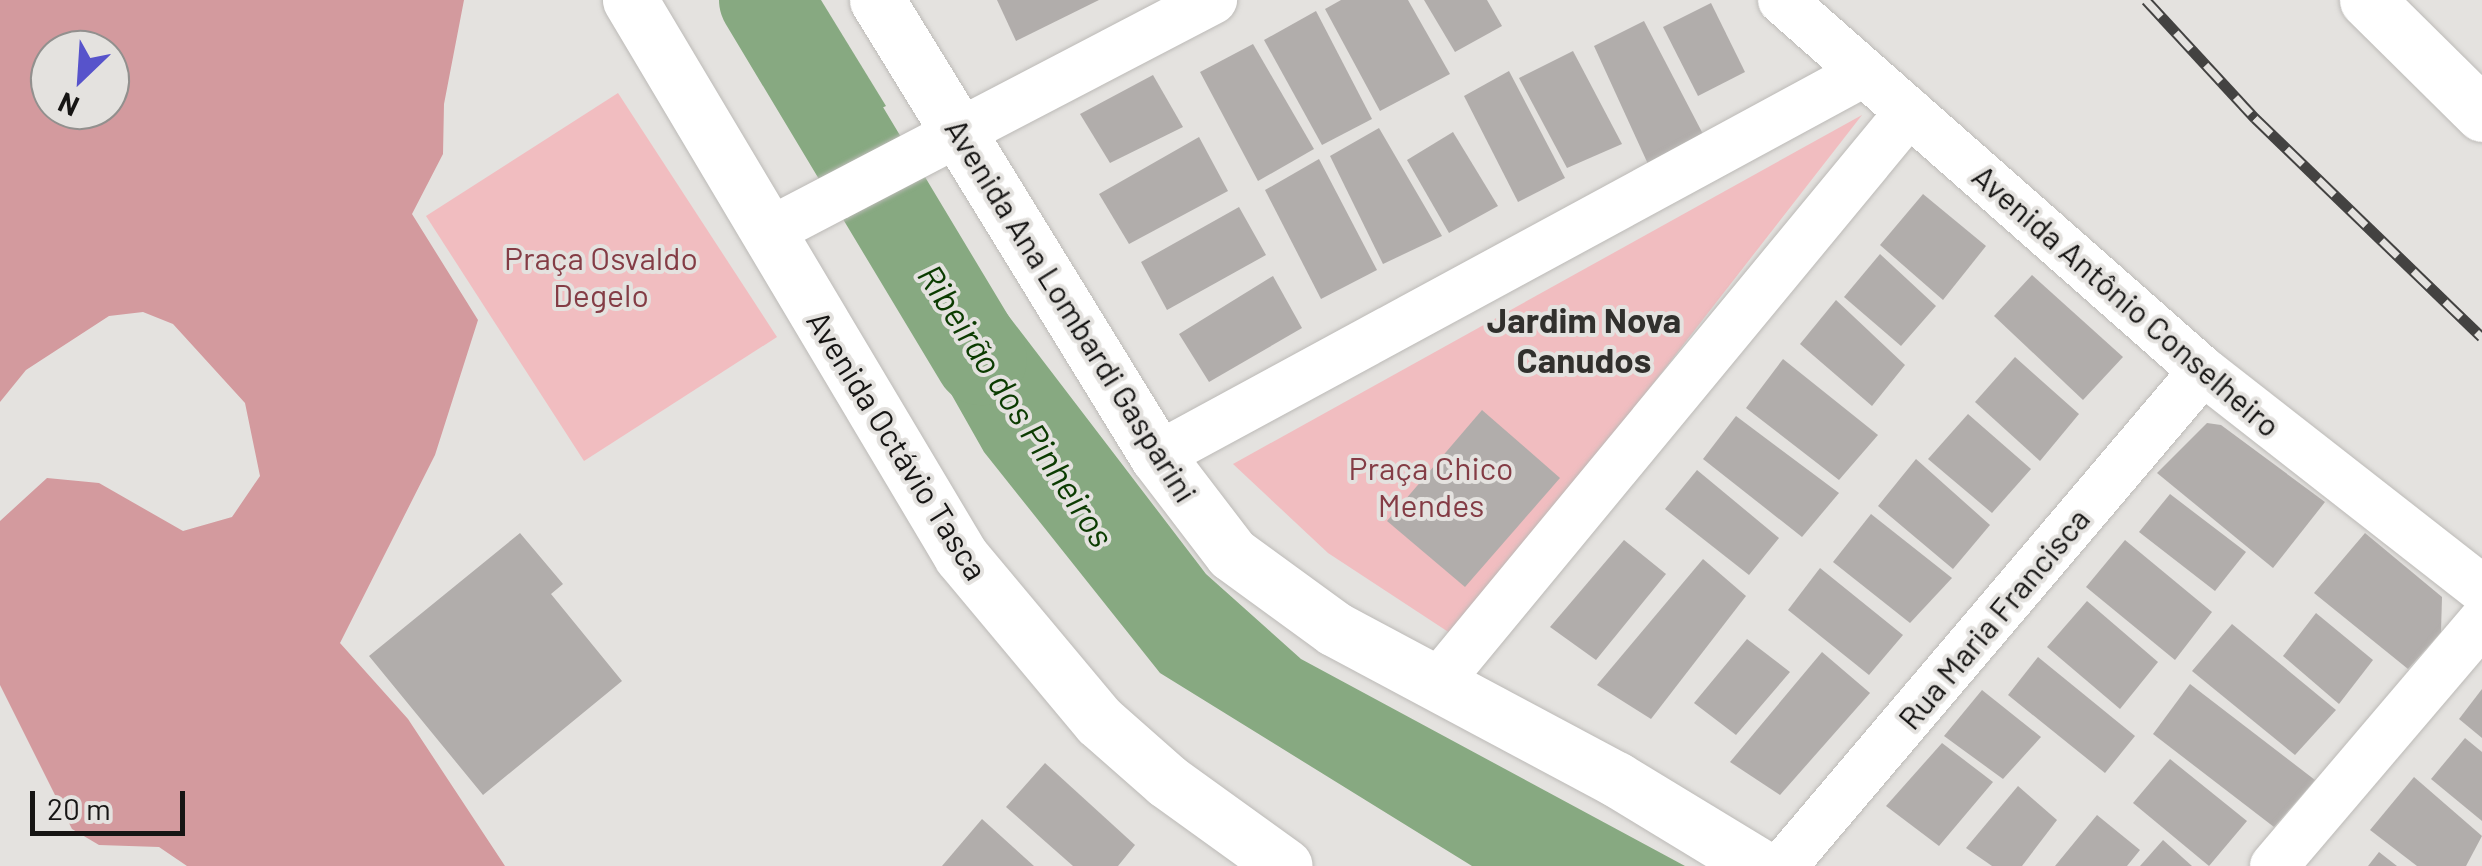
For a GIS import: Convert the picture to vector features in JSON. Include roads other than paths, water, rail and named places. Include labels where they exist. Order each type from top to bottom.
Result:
[{"type":"street","name":"Avenida Octávio Tasca","points":[[630,0],[787,221],[961,556],[1040,656],[1168,781],[1286,866]]},
{"type":"street","name":"Avenida Ana Lombardi Gasparini","points":[[877,0],[942,146],[1157,456],[1232,554],[1336,629],[1436,686],[1616,779],[1759,866]]},
{"type":"street","points":[[787,221],[942,146],[1213,0]]},
{"type":"street","name":"Avenida Antônio Conselheiro","points":[[1782,0],[1860,75],[1909,112],[2204,371],[2482,588]]},
{"type":"street","points":[[2367,0],[2482,114]]},
{"type":"street","points":[[1157,456],[1860,75]]},
{"type":"street","points":[[1436,686],[1909,112]]},
{"type":"street","name":"Rua Maria Francisca","points":[[1783,866],[2204,371]]},
{"type":"street","points":[[2274,866],[2482,622]]},
{"type":"water","points":[[721,0],[821,0],[886,106],[805,144]]},
{"type":"water","points":[[946,234],[1206,574],[1301,659],[1685,866],[1472,866],[1160,673],[984,452],[881,270]]},
{"type":"waterway","name":"Ribeirão dos Pinheiros","points":[[765,0],[981,359]]},
{"type":"railway","points":[[2146,0],[2255,118],[2482,337]]},
{"type":"district","name":"Jardim Nova Canudos","points":[[1584,339]]},
{"type":"park label","name":"Praça Osvaldo Degelo","points":[[601,276]]},
{"type":"park label","name":"Praça Chico Mendes","points":[[1431,486]]}]
